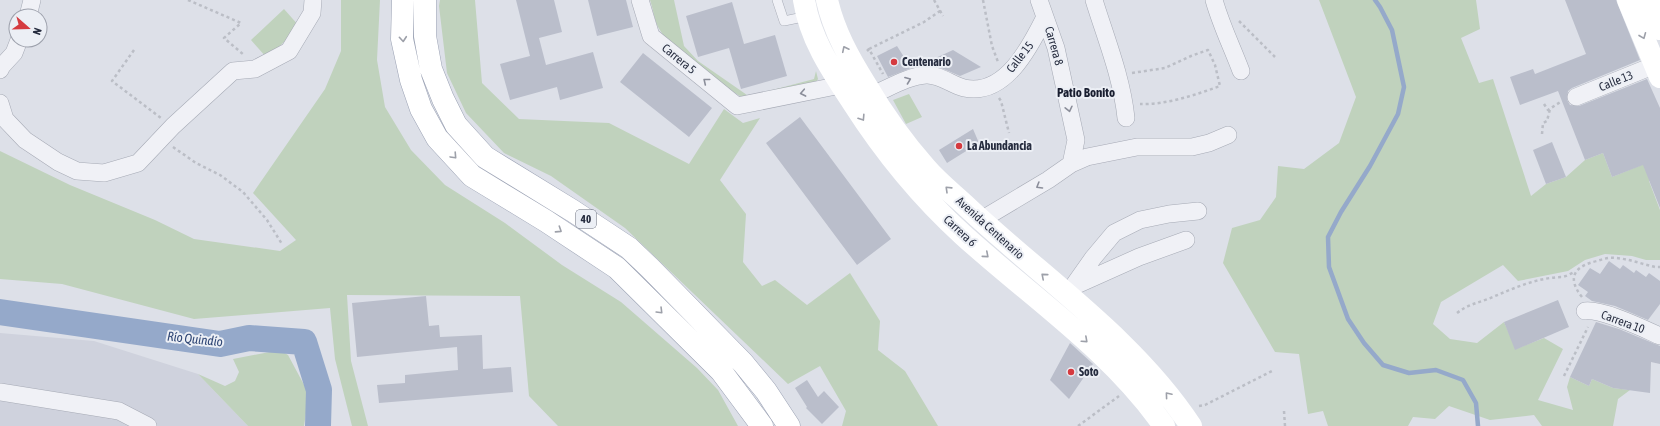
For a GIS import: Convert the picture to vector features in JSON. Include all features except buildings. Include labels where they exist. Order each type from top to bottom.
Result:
[{"type":"main road","points":[[403,0],[402,40],[411,80],[421,109],[437,138],[472,176],[546,221],[616,268],[720,371],[762,426]]},
{"type":"main road","name":"40","points":[[425,0],[425,36],[432,69],[442,100],[456,125],[485,157],[580,215],[629,248],[743,363],[766,391],[789,426]]},
{"type":"main road","name":"Avenida Centenario","points":[[828,0],[850,80],[872,95],[890,122],[926,169],[981,220],[1070,290],[1154,378],[1186,418]]},
{"type":"main road","points":[[1628,0],[1658,71]]},
{"type":"main road","points":[[1648,0],[1660,30]]},
{"type":"main road","name":"Carrera 6","points":[[806,8],[825,61],[850,80],[874,136],[913,185],[962,235],[1086,340],[1133,388],[1151,408],[1164,426]]},
{"type":"street","points":[[0,103],[5,119],[25,140],[58,162],[77,171],[104,173],[138,163],[172,126],[233,71],[255,70],[289,51],[312,13],[313,0]]},
{"type":"street","name":"Carrera 5","points":[[640,0],[651,36],[737,106],[850,80]]},
{"type":"street","name":"Carrera 8","points":[[1039,0],[1056,48],[1076,140],[1072,164]]},
{"type":"street","points":[[1094,0],[1117,75],[1126,111]]},
{"type":"street","points":[[1214,0],[1221,22],[1241,71]]},
{"type":"street","name":"Calle 15","points":[[872,95],[914,78],[928,75],[963,88],[978,90],[989,87],[1004,77],[1013,68],[1031,44],[1045,17]]},
{"type":"street","points":[[0,70],[14,54],[16,48]]},
{"type":"street","name":"Calle 13","points":[[1576,97],[1658,71]]},
{"type":"street","points":[[981,220],[1072,164],[1087,157],[1137,148],[1192,147],[1209,143],[1228,135]]},
{"type":"street","points":[[1070,290],[1093,258],[1114,233],[1140,220],[1169,214],[1198,211]]},
{"type":"street","points":[[1070,290],[1139,257],[1186,240]]},
{"type":"street","name":"Carrera 10","points":[[1585,312],[1592,311],[1599,313],[1629,323],[1660,336]]},
{"type":"street","points":[[0,392],[119,411],[148,426]]},
{"type":"lane","points":[[777,0],[784,21],[806,8]]},
{"type":"path","points":[[188,0],[241,23],[224,38],[242,51],[255,70]]},
{"type":"path","points":[[934,0],[943,16]]},
{"type":"path","points":[[983,0],[992,46],[1004,77]]},
{"type":"path","points":[[870,50],[918,25],[940,11]]},
{"type":"path","points":[[1237,18],[1240,23],[1256,37],[1275,58]]},
{"type":"path","points":[[134,50],[112,81],[172,126]]},
{"type":"path","points":[[1117,75],[1164,68],[1208,50],[1215,65],[1220,86],[1201,93],[1126,111]]},
{"type":"path","points":[[989,87],[1000,100],[1009,133]]},
{"type":"path","points":[[1542,134],[1543,123],[1547,121],[1549,109],[1544,104]]},
{"type":"path","points":[[161,139],[196,163],[220,175],[243,192],[267,220],[282,244]]},
{"type":"path","points":[[1458,313],[1465,306],[1476,304],[1526,283],[1557,276],[1562,277],[1575,272]]},
{"type":"path","points":[[1186,418],[1205,405],[1272,371]]},
{"type":"path","points":[[1078,426],[1133,388]]},
{"type":"path","points":[[1284,410],[1285,426]]},
{"type":"shaded area","points":[[0,333],[94,341],[198,374],[248,426],[0,426]]},
{"type":"green space","points":[[341,0],[380,0],[377,60],[385,107],[411,150],[445,185],[505,223],[562,265],[621,302],[697,368],[718,390],[738,426],[558,426],[529,396],[520,296],[347,295],[351,361],[368,426],[352,426],[335,359],[330,308],[194,319],[62,284],[0,279],[0,151],[70,185],[155,220],[194,239],[280,251],[296,240],[253,193],[325,89],[341,51]]},
{"type":"green space","points":[[440,0],[475,0],[482,83],[519,119],[609,123],[689,164],[724,109],[743,123],[760,118],[720,180],[746,214],[743,262],[762,286],[775,280],[807,305],[850,273],[880,321],[878,350],[905,371],[938,426],[842,426],[846,411],[820,366],[788,384],[625,228],[551,176],[504,153],[466,113],[447,73],[439,6]]},
{"type":"green space","points":[[650,0],[674,0],[684,46],[698,61],[747,95],[757,94],[814,79],[816,71],[818,79],[815,84],[743,98],[707,75],[685,59],[675,49],[658,27]]},
{"type":"green space","points":[[1319,0],[1476,0],[1480,29],[1461,38],[1479,83],[1493,79],[1531,196],[1546,184],[1566,177],[1585,160],[1603,153],[1612,177],[1644,164],[1651,180],[1649,181],[1660,210],[1660,260],[1646,260],[1632,256],[1605,254],[1585,260],[1568,271],[1518,281],[1503,265],[1441,302],[1433,324],[1450,339],[1477,343],[1504,322],[1516,349],[1544,338],[1563,349],[1538,400],[1573,410],[1567,387],[1570,377],[1589,386],[1592,379],[1613,388],[1630,390],[1618,399],[1613,426],[1542,426],[1534,415],[1490,420],[1449,406],[1435,419],[1413,417],[1408,426],[1328,426],[1323,411],[1308,414],[1299,354],[1275,352],[1223,263],[1232,228],[1260,220],[1276,197],[1278,166],[1304,169],[1339,143],[1356,97]]},
{"type":"green space","points":[[284,9],[300,27],[267,58],[251,40]]},
{"type":"green space","points":[[909,94],[922,117],[906,124],[893,100]]},
{"type":"green space","points":[[280,350],[288,355],[309,394],[304,426],[248,426],[198,374],[225,386],[235,381],[239,372],[233,359]]},
{"type":"waterway","points":[[1375,0],[1392,30],[1404,87],[1398,114],[1370,166],[1341,212],[1328,237],[1329,267],[1348,319],[1364,343],[1383,365],[1409,373],[1436,370],[1463,380],[1476,403],[1478,426]]},
{"type":"waterway","name":"Río Quindío","points":[[0,312],[220,344],[249,338],[304,342],[319,390],[318,426]]},
{"type":"place","name":"Centenario","points":[[894,62]]},
{"type":"place","name":"La Abundancia","points":[[959,146]]},
{"type":"place","name":"Soto","points":[[1071,372]]},
{"type":"district","name":"Patio Bonito","points":[[1086,92]]}]
